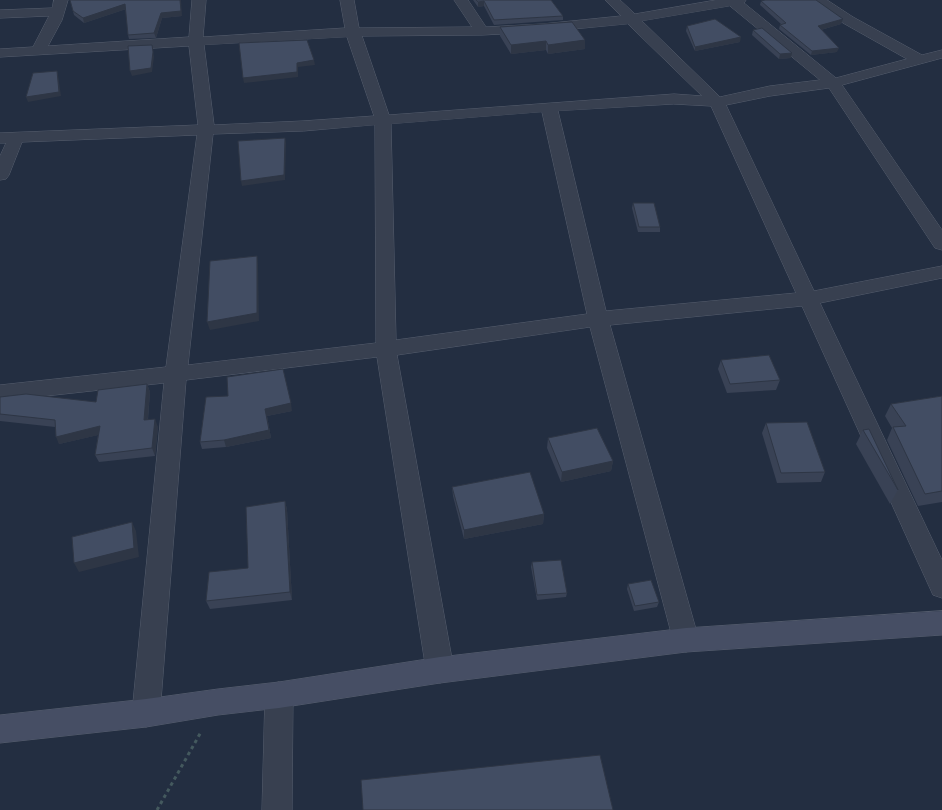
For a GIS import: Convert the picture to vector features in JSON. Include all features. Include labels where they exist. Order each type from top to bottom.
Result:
[{"type":"main road","points":[[0,729],[146,713],[218,702],[279,695],[440,670],[686,640],[942,623]]},
{"type":"street","points":[[146,713],[176,374],[206,129],[196,40],[199,0]]},
{"type":"street","points":[[347,0],[353,32],[383,119],[386,349],[440,670]]},
{"type":"street","points":[[461,0],[482,31]]},
{"type":"street","points":[[612,0],[717,102],[807,299],[942,587]]},
{"type":"street","points":[[818,0],[848,20],[920,60]]},
{"type":"street","points":[[0,53],[196,40],[353,32],[482,31],[542,28],[632,19],[736,1],[832,83],[942,244]]},
{"type":"street","points":[[38,51],[59,6]]},
{"type":"street","points":[[0,14],[59,6]]},
{"type":"street","points":[[0,175],[8,138],[303,126],[674,99],[717,102],[770,91],[832,83],[942,54]]},
{"type":"street","points":[[548,107],[598,319],[686,640]]},
{"type":"street","points":[[0,393],[386,349],[598,319],[807,299],[942,272]]},
{"type":"street","points":[[277,810],[279,695]]},
{"type":"path","points":[[157,810],[218,702]]},
{"type":"building","points":[[70,0],[180,0],[181,11],[161,13],[154,33],[128,35],[125,4],[83,18],[73,11]]},
{"type":"building","points":[[476,0],[551,0],[563,16],[494,20],[484,1],[478,2]]},
{"type":"building","points":[[816,0],[843,19],[818,26],[839,48],[812,51],[780,25],[786,23],[761,1]]},
{"type":"building","points":[[715,19],[741,37],[695,47],[687,26]]},
{"type":"building","points":[[572,22],[585,40],[548,45],[546,41],[511,45],[500,27]]},
{"type":"building","points":[[762,28],[792,53],[780,54],[753,30]]},
{"type":"building","points":[[307,40],[314,60],[297,63],[297,72],[243,78],[239,43]]},
{"type":"building","points":[[152,45],[153,52],[151,68],[130,71],[128,46]]},
{"type":"building","points":[[57,71],[59,92],[26,97],[33,73]]},
{"type":"building","points":[[285,138],[284,175],[241,181],[238,141]]},
{"type":"building","points":[[633,203],[654,203],[660,227],[639,227]]},
{"type":"building","points":[[257,256],[257,313],[207,322],[210,261]]},
{"type":"building","points":[[769,355],[780,380],[730,384],[721,360]]},
{"type":"building","points":[[283,369],[291,403],[265,409],[269,430],[224,440],[200,442],[206,397],[228,396],[227,377]]},
{"type":"building","points":[[147,384],[144,420],[155,419],[152,448],[95,455],[100,426],[56,437],[55,420],[0,414],[0,397],[26,394],[96,402],[98,390]]},
{"type":"building","points":[[942,396],[942,491],[925,494],[893,427],[906,426],[891,404]]},
{"type":"building","points":[[807,422],[825,472],[781,473],[766,423]]},
{"type":"building","points":[[597,428],[613,461],[562,472],[548,438]]},
{"type":"building","points":[[869,429],[898,490],[863,430]]},
{"type":"building","points":[[530,472],[544,514],[464,530],[452,487]]},
{"type":"building","points":[[285,501],[290,592],[206,601],[209,572],[248,568],[246,507]]},
{"type":"building","points":[[132,522],[134,548],[74,563],[72,537]]},
{"type":"building","points":[[561,560],[567,593],[537,595],[532,562]]},
{"type":"building","points":[[651,580],[659,602],[635,606],[628,584]]},
{"type":"building","points":[[600,755],[613,810],[363,810],[361,780]]}]
